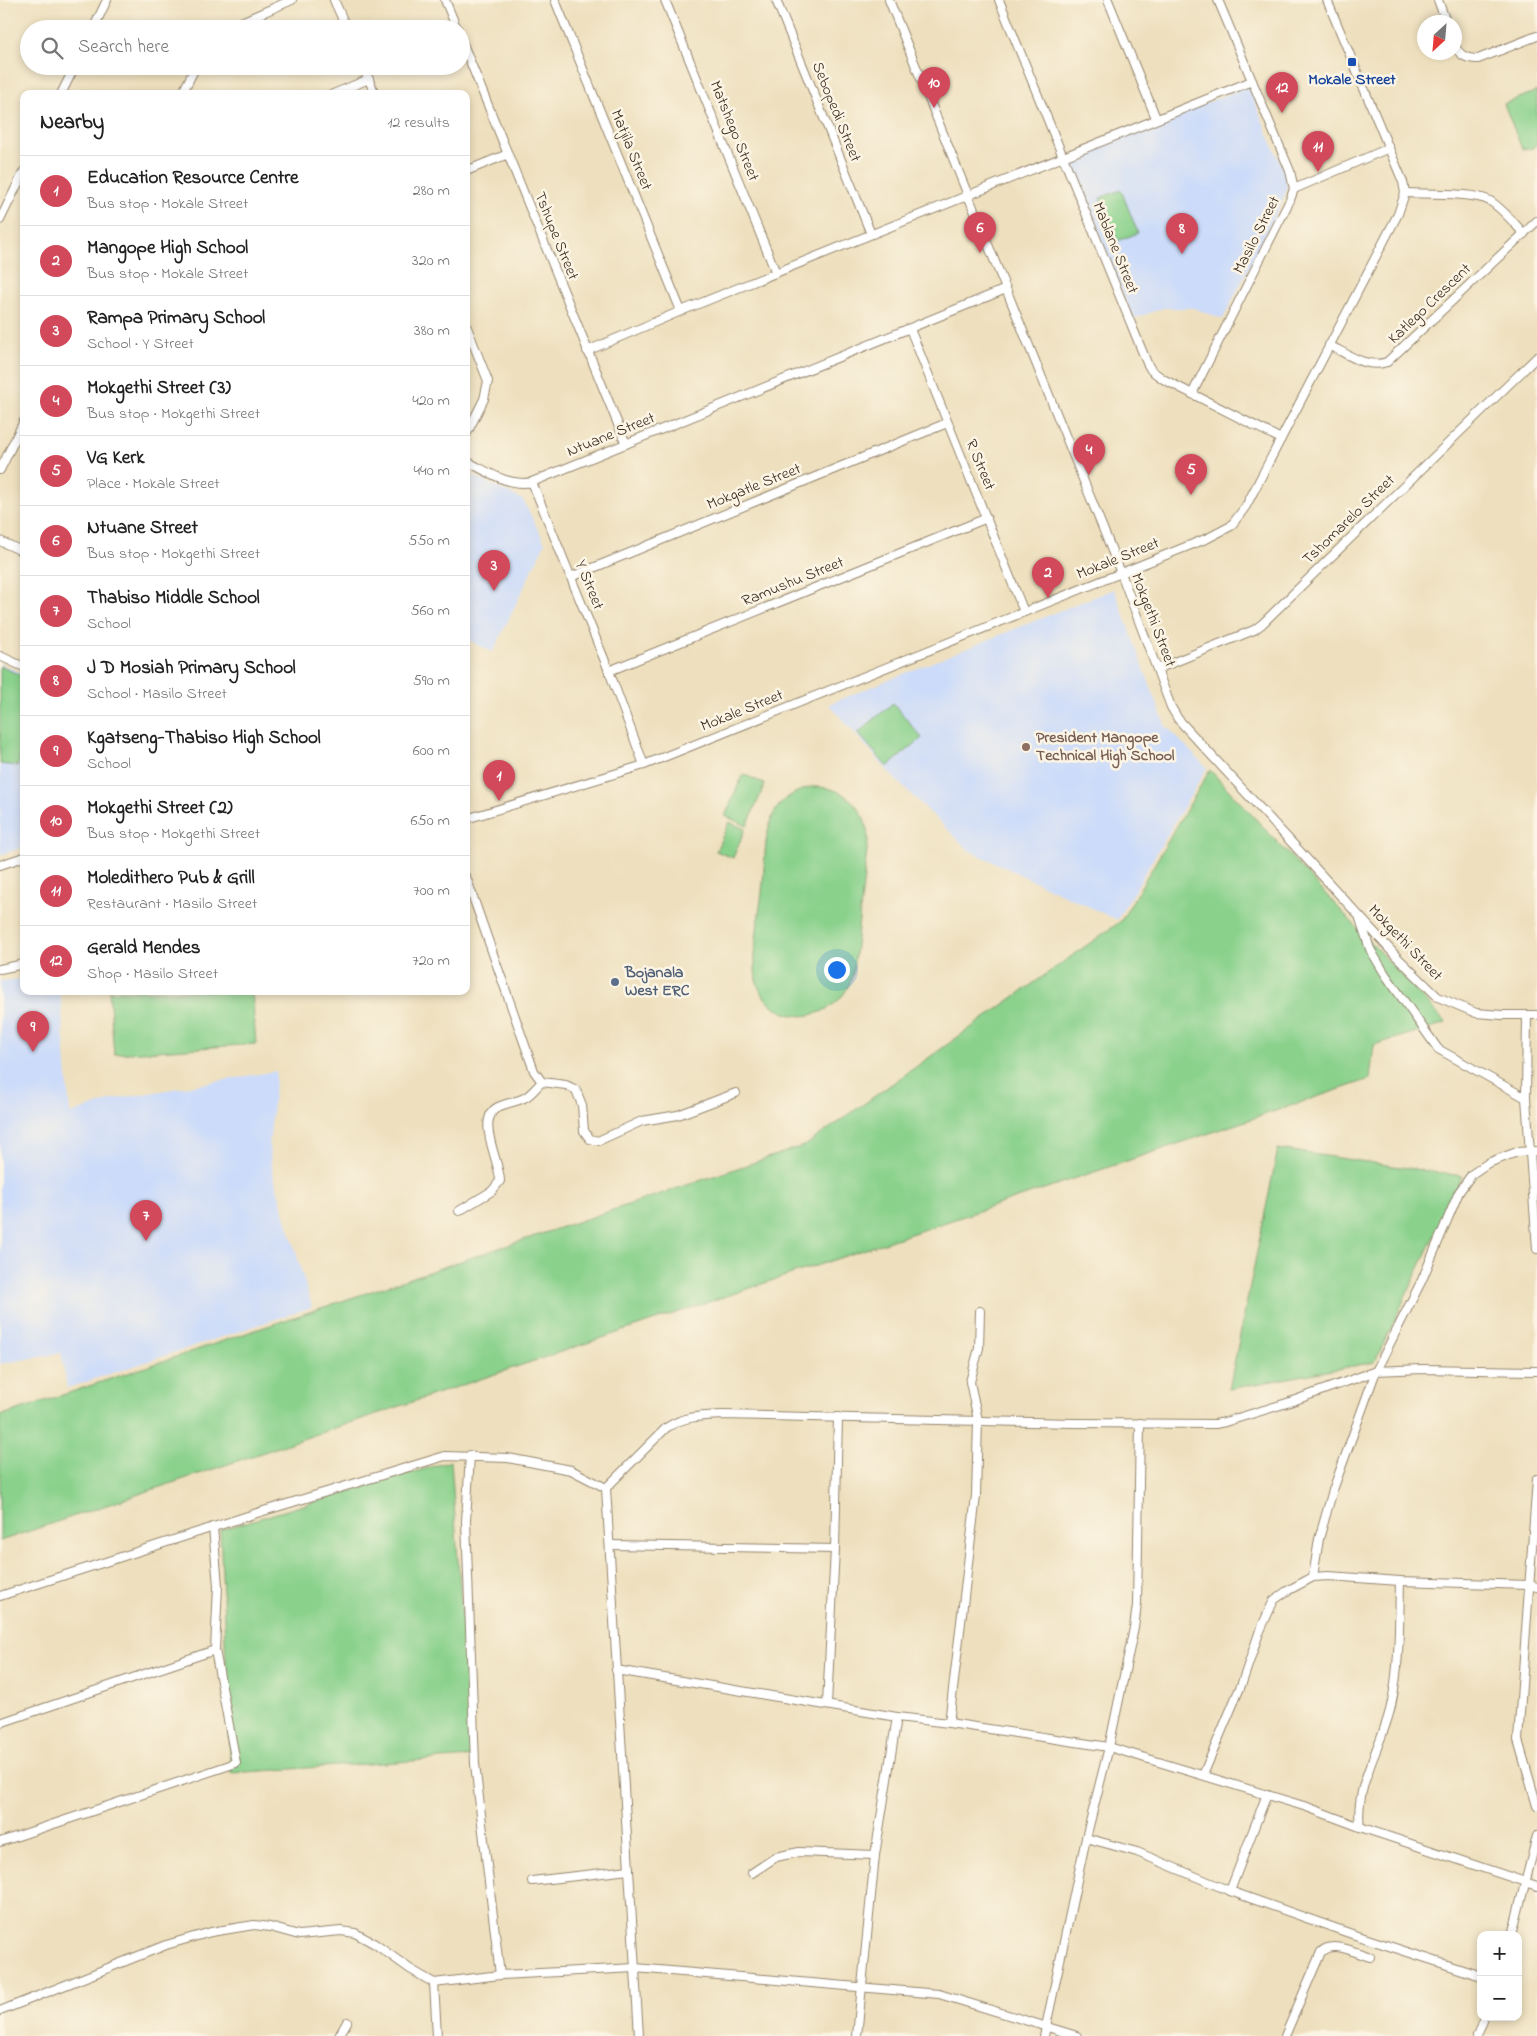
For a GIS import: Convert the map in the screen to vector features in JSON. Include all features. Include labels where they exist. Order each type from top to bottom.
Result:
[{"type":"street","points":[[97,20],[107,0]]},
{"type":"street","points":[[246,20],[292,0]]},
{"type":"street","points":[[334,0],[343,20]]},
{"type":"street","points":[[445,0],[453,20]]},
{"type":"street","name":"Matjila Street","points":[[555,0],[681,311]]},
{"type":"street","name":"Matshego Street","points":[[665,0],[776,273]]},
{"type":"street","name":"Sebopedi Street","points":[[776,0],[871,234]]},
{"type":"street","name":"Mokgethi Street","points":[[889,0],[1121,573],[1171,707],[1183,726],[1359,916],[1438,997],[1476,1013],[1537,1014]]},
{"type":"street","name":"Mablane Street","points":[[999,0],[1147,362],[1157,375],[1281,439]]},
{"type":"street","points":[[1108,0],[1156,118]]},
{"type":"street","name":"Masilo Street","points":[[1192,394],[1294,189],[1290,171],[1218,0]]},
{"type":"street","points":[[1327,0],[1403,182],[1405,193],[1476,197],[1488,200],[1497,206],[1524,234]]},
{"type":"street","points":[[1438,0],[1443,15]]},
{"type":"street","points":[[1462,56],[1478,59],[1537,36]]},
{"type":"street","name":"Tshupe Street","points":[[470,61],[626,444]]},
{"type":"street","points":[[63,90],[70,75]]},
{"type":"street","points":[[184,90],[192,75]]},
{"type":"street","points":[[367,75],[373,90]]},
{"type":"street","points":[[343,90],[369,79]]},
{"type":"street","points":[[587,351],[1156,118],[1252,81]]},
{"type":"street","points":[[1294,189],[1389,148]]},
{"type":"street","points":[[470,169],[508,154]]},
{"type":"street","points":[[0,220],[20,179]]},
{"type":"street","name":"Mokale Street","points":[[470,818],[644,765],[1208,538],[1231,526],[1246,506],[1398,214],[1405,193]]},
{"type":"street","name":"Katlego Crescent","points":[[1329,345],[1362,362],[1373,365],[1387,362],[1537,221]]},
{"type":"street","name":"Ntuane Street","points":[[532,482],[1006,289]]},
{"type":"street","name":"R Street","points":[[910,329],[1024,612]]},
{"type":"street","points":[[470,336],[488,382],[484,400],[470,427]]},
{"type":"street","name":"Tshomarelo Street","points":[[1157,669],[1254,630],[1262,624],[1537,357]]},
{"type":"street","name":"Mokgatle Street","points":[[570,577],[947,422]]},
{"type":"street","points":[[0,470],[20,437]]},
{"type":"street","points":[[470,463],[511,483],[522,484],[532,482]]},
{"type":"street","name":"Y Street","points":[[532,482],[609,671],[644,765]]},
{"type":"street","name":"Ramushu Street","points":[[609,671],[987,518]]},
{"type":"street","points":[[0,541],[20,550]]},
{"type":"street","points":[[0,656],[20,665]]},
{"type":"street","points":[[0,865],[20,858]]},
{"type":"street","points":[[470,888],[534,1071],[542,1082],[566,1085],[576,1090],[582,1105],[584,1131],[590,1139],[598,1141],[642,1121],[678,1115],[736,1093]]},
{"type":"street","points":[[1359,916],[1370,949],[1381,968],[1438,1049],[1526,1098]]},
{"type":"street","points":[[0,969],[20,965]]},
{"type":"street","points":[[1527,1015],[1526,1098],[1534,1151],[1537,1249]]},
{"type":"street","points":[[459,1211],[492,1191],[500,1181],[494,1148],[487,1127],[490,1115],[497,1108],[524,1098],[542,1082]]},
{"type":"street","points":[[1314,1577],[1319,1539],[1333,1490],[1376,1371],[1422,1280],[1459,1192],[1464,1183],[1488,1162],[1516,1152],[1534,1151]]},
{"type":"street","points":[[949,1723],[976,1496],[978,1420],[970,1382],[979,1348],[980,1311]]},
{"type":"street","points":[[606,1488],[666,1428],[677,1421],[690,1417],[722,1415],[1187,1424],[1225,1422],[1287,1403],[1376,1371],[1422,1368],[1537,1371]]},
{"type":"street","points":[[827,1704],[835,1549],[838,1417]]},
{"type":"street","points":[[1044,2036],[1086,1838],[1109,1747],[1134,1628],[1137,1605],[1140,1423]]},
{"type":"street","points":[[0,1596],[213,1527],[444,1456],[470,1455],[508,1458],[571,1470],[606,1488]]},
{"type":"street","points":[[470,1455],[466,1521],[475,1764],[500,1975]]},
{"type":"street","points":[[1537,1479],[1533,1586],[1518,1740],[1537,1806]]},
{"type":"street","points":[[606,1488],[611,1545],[616,1670],[639,2036]]},
{"type":"street","points":[[0,1842],[236,1763],[215,1650],[218,1586],[213,1527]]},
{"type":"street","points":[[611,1545],[835,1549]]},
{"type":"street","points":[[1203,1775],[1242,1683],[1259,1633],[1274,1600],[1287,1590],[1314,1577],[1345,1576],[1400,1581],[1533,1586]]},
{"type":"street","points":[[1360,1827],[1358,1812],[1360,1800],[1392,1705],[1400,1581]]},
{"type":"street","points":[[0,1723],[215,1650]]},
{"type":"street","points":[[616,1670],[897,1717],[1109,1747],[1267,1794],[1537,1886]]},
{"type":"street","points":[[857,2036],[875,1855],[897,1717]]},
{"type":"street","points":[[1230,1891],[1267,1794]]},
{"type":"street","points":[[1513,1931],[1537,1836]]},
{"type":"street","points":[[1086,1838],[1143,1854],[1230,1891],[1477,1975]]},
{"type":"street","points":[[752,1873],[776,1858],[799,1852],[875,1855]]},
{"type":"street","points":[[532,1881],[629,1870]]},
{"type":"street","points":[[0,2011],[166,1945],[211,1932],[254,1924],[299,1935],[341,1931],[355,1933],[375,1944],[410,1969],[434,1982],[500,1975],[635,1968],[938,1994],[1077,2036]]},
{"type":"street","points":[[1285,2036],[1321,1952],[1326,1947],[1332,1946],[1370,1957]]},
{"type":"street","points":[[434,1982],[437,2036]]},
{"type":"street","points":[[1477,2036],[1483,2021]]},
{"type":"street","points":[[339,2036],[348,2022]]},
{"type":"shaded area","points":[[1248,86],[1285,174],[1287,188],[1283,200],[1223,319],[1193,308],[1163,308],[1133,319],[1068,158]]},
{"type":"shaded area","points":[[470,474],[523,500],[545,543],[493,652],[470,641]]},
{"type":"shaded area","name":"President Mangope Technical High School","points":[[1114,589],[1165,725],[1207,768],[1117,920],[970,851],[895,779],[829,704]]},
{"type":"shaded area","points":[[0,664],[20,672],[20,848],[0,855]]},
{"type":"shaded area","points":[[20,979],[20,995],[60,995],[70,1114],[115,1099],[276,1071],[269,1148],[273,1174],[312,1307],[67,1388],[61,1353],[0,1364],[0,981]]},
{"type":"green space","points":[[1537,91],[1537,144],[1531,149],[1522,149],[1504,104]]},
{"type":"green space","points":[[1121,190],[1138,233],[1117,241],[1100,198]]},
{"type":"green space","points":[[0,666],[20,675],[20,758],[18,766],[0,764]]},
{"type":"green space","points":[[893,703],[922,738],[887,767],[858,733]]},
{"type":"green space","points":[[1210,770],[1446,1023],[1374,1045],[1370,1079],[0,1541],[0,1416],[806,1145],[1121,921]]},
{"type":"green space","points":[[743,774],[765,784],[747,826],[725,816]]},
{"type":"green space","points":[[811,787],[823,787],[834,790],[852,801],[864,818],[868,841],[853,972],[847,988],[837,1001],[825,1010],[810,1015],[795,1015],[780,1011],[768,1001],[758,986],[755,972],[755,946],[766,840],[770,823],[776,809],[784,800],[794,793]]},
{"type":"green space","points":[[729,822],[745,829],[733,858],[716,851]]},
{"type":"green space","points":[[109,995],[252,995],[256,1044],[114,1054]]},
{"type":"green space","points":[[1278,1149],[1462,1176],[1375,1362],[1229,1389]]},
{"type":"green space","points":[[451,1461],[472,1757],[231,1773],[220,1530]]},
{"type":"place","name":"Mokale Street","points":[[1352,62]]},
{"type":"place","name":"Mokgethi Street (2)","points":[[934,108]]},
{"type":"place","name":"Gerald Mendes","points":[[1282,113]]},
{"type":"place","name":"Moledithero Pub & Grill","points":[[1318,172]]},
{"type":"place","name":"Ntuane Street","points":[[980,253]]},
{"type":"place","name":"J D Mosiah Primary School","points":[[1182,254]]},
{"type":"place","name":"Mokgethi Street (3)","points":[[1089,475]]},
{"type":"place","name":"VG Kerk","points":[[1191,495]]},
{"type":"place","name":"Rampa Primary School","points":[[494,591]]},
{"type":"place","name":"Mangope High School","points":[[1048,598]]},
{"type":"place","name":"President Mangope Technical High School","points":[[1026,747]]},
{"type":"place","name":"Education Resource Centre","points":[[499,801]]},
{"type":"place","name":"Bojanala West ERC","points":[[615,982]]},
{"type":"place","name":"Kgatseng-Thabiso High School","points":[[33,1052]]},
{"type":"place","name":"Thabiso Middle School","points":[[146,1241]]}]
